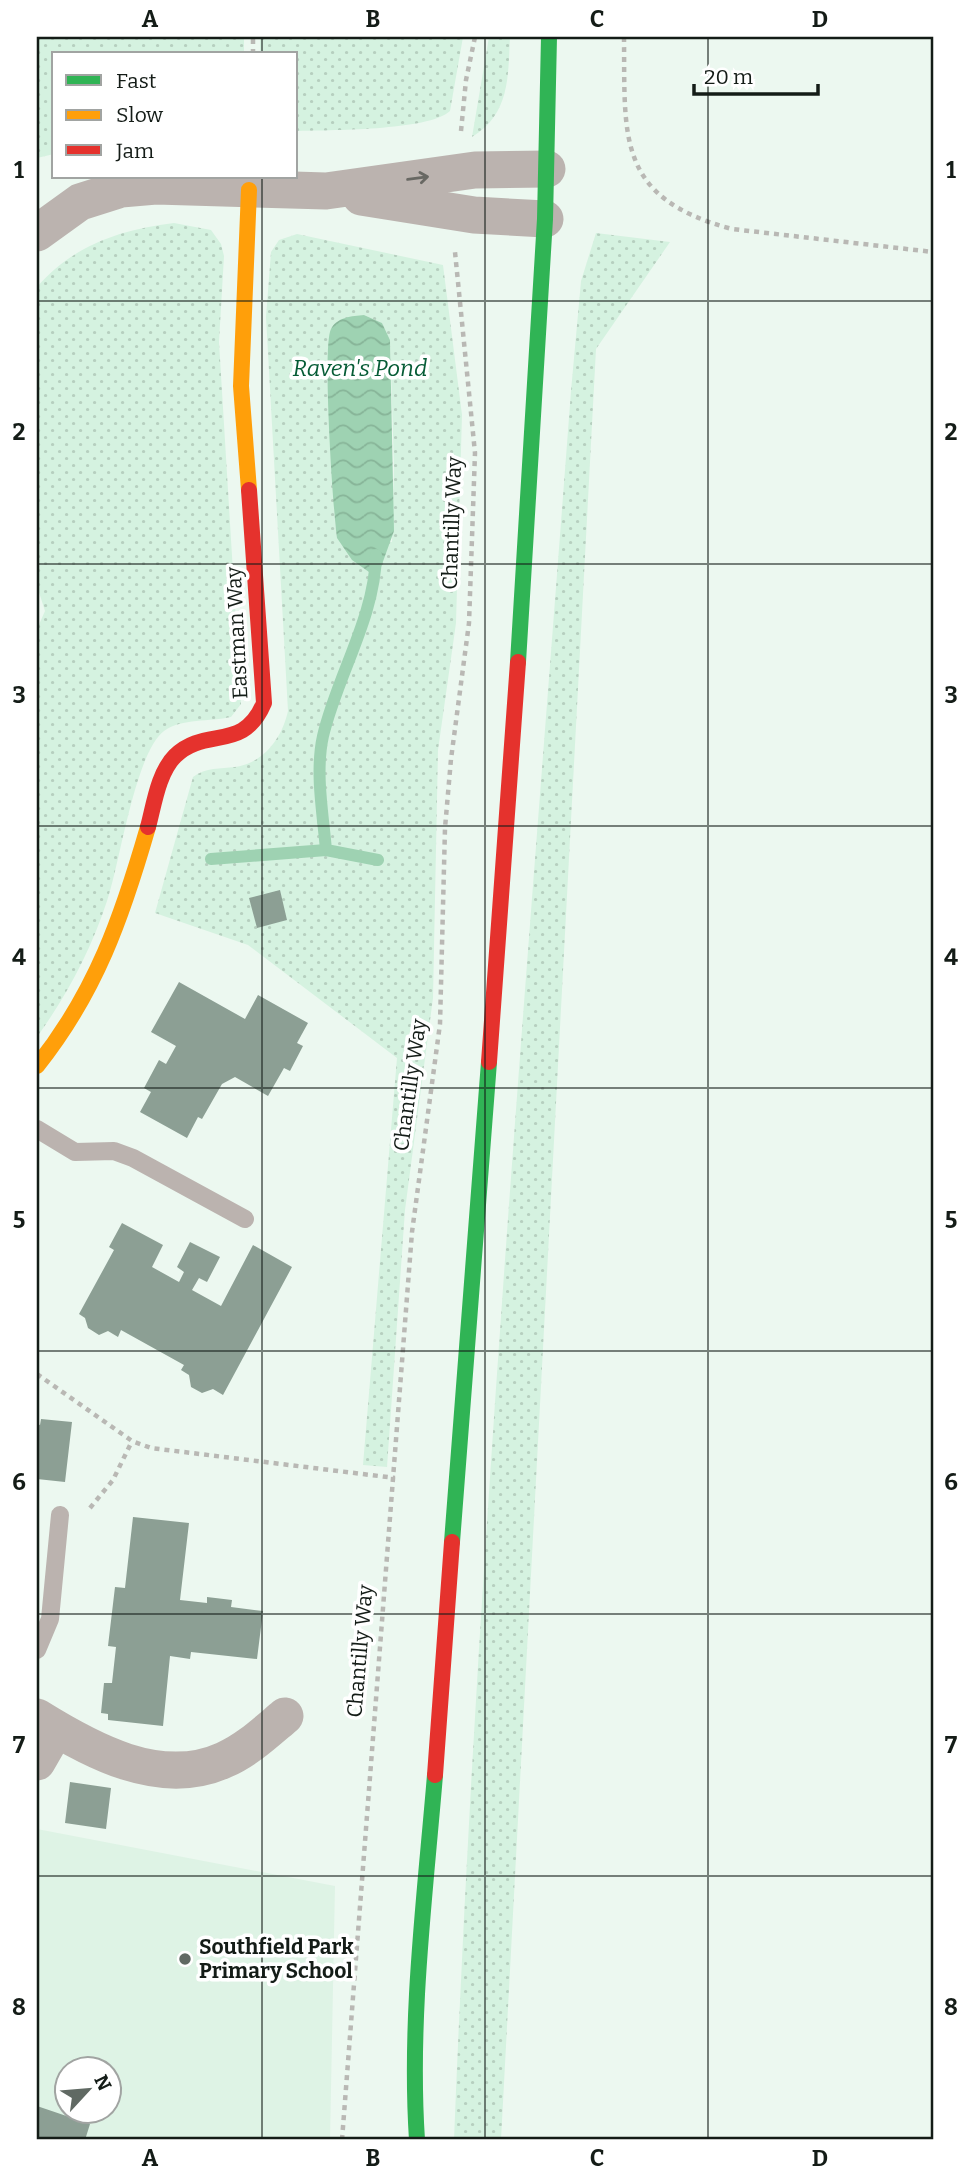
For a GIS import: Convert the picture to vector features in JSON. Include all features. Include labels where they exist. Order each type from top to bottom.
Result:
[{"type":"street","points":[[417,2140],[414,2093],[417,2004],[509,803],[545,219],[549,37]]},
{"type":"street","points":[[326,191],[498,169],[547,169]]},
{"type":"street","points":[[37,231],[80,202],[110,191],[143,187],[326,191],[456,212],[545,219]]},
{"type":"street","name":"Eastman Way","points":[[37,1066],[79,1013],[98,977],[119,927],[162,778],[171,760],[191,746],[243,732],[258,719],[264,703],[241,386],[249,190]]},
{"type":"street","points":[[37,1762],[47,1723],[120,1761],[180,1768],[210,1765],[227,1759],[285,1716]]},
{"type":"lane","points":[[37,1129],[75,1152],[114,1151],[133,1157],[245,1219]]},
{"type":"lane","points":[[37,1650],[50,1619],[60,1515]]},
{"type":"path","points":[[459,173],[463,100],[475,37]]},
{"type":"path","points":[[624,37],[625,130],[629,150],[651,186],[669,203],[704,222],[732,229],[933,252]]},
{"type":"path","name":"Chantilly Way","points":[[342,2140],[412,1231],[440,1024],[446,811],[470,598],[475,453],[456,273],[456,212]]},
{"type":"path","points":[[37,1374],[132,1441],[175,1453],[395,1478]]},
{"type":"path","points":[[60,1515],[79,1514],[93,1505],[113,1480],[132,1441]]},
{"type":"shaded area","points":[[37,37],[244,37],[244,52],[52,52],[52,154],[37,158]]},
{"type":"shaded area","points":[[260,37],[463,37],[450,111],[439,118],[421,122],[353,130],[298,131],[298,52],[260,52]]},
{"type":"shaded area","points":[[489,37],[510,37],[507,80],[494,117],[472,137]]},
{"type":"shaded area","points":[[174,223],[211,230],[221,244],[224,256],[219,342],[241,704],[231,717],[179,724],[164,731],[154,743],[137,784],[112,884],[94,937],[77,972],[37,1037],[37,629],[45,611],[37,586],[37,287],[66,260],[99,242],[135,230]]},
{"type":"shaded area","points":[[596,233],[670,242],[596,349],[501,2140],[454,2140],[476,1702],[521,1047],[581,281]]},
{"type":"shaded area","points":[[297,234],[443,265],[462,415],[456,623],[438,750],[433,998],[405,1210],[387,1467],[363,1465],[397,1058],[248,945],[155,913],[193,777],[208,770],[245,765],[263,755],[276,740],[288,711],[266,317],[271,252],[279,240]],"holes":[[[364,315],[382,323],[390,340],[394,467],[392,542],[337,538],[328,362]]]},
{"type":"shaded area","name":"Southfield Park Primary School","points":[[37,1829],[335,1886],[330,2140],[37,2140]]},
{"type":"water","name":"Raven's Pond","points":[[364,315],[382,323],[390,340],[394,531],[381,567],[369,572],[352,560],[337,538],[328,395],[331,329],[341,320]]},
{"type":"building","points":[[280,890],[287,920],[257,928],[249,898]]},
{"type":"building","points":[[179,982],[245,1019],[258,995],[308,1023],[297,1043],[303,1046],[290,1071],[284,1068],[268,1096],[235,1077],[222,1084],[202,1119],[198,1117],[187,1138],[140,1112],[151,1092],[144,1088],[159,1060],[166,1064],[176,1046],[151,1032]]},
{"type":"building","points":[[122,1223],[163,1245],[152,1267],[179,1282],[184,1272],[177,1267],[190,1242],[220,1257],[207,1282],[199,1278],[192,1290],[221,1306],[253,1245],[292,1267],[223,1395],[213,1389],[202,1393],[191,1387],[189,1375],[181,1370],[184,1365],[121,1330],[118,1337],[108,1331],[99,1335],[88,1328],[85,1318],[79,1314],[114,1250],[109,1247]]},
{"type":"building","points":[[41,1419],[72,1422],[65,1482],[37,1479],[37,1424],[40,1425]]},
{"type":"building","points":[[133,1517],[189,1523],[180,1600],[207,1603],[207,1597],[232,1600],[231,1607],[263,1611],[257,1659],[191,1652],[190,1659],[170,1656],[163,1726],[108,1720],[108,1714],[101,1713],[104,1683],[112,1683],[116,1647],[108,1646],[115,1587],[125,1588]]},
{"type":"building","points":[[70,1782],[111,1788],[106,1829],[65,1823]]},
{"type":"building","points":[[37,2106],[52,2111],[52,2124],[90,2124],[85,2140],[37,2140]]},
{"type":"waterway","points":[[376,555],[369,601],[323,736],[320,778],[326,850],[378,860]]},
{"type":"waterway","points":[[211,859],[326,850]]},
{"type":"traffic: fast","points":[[518,662],[545,219],[549,37]]},
{"type":"traffic: fast","points":[[452,1542],[489,1062]]},
{"type":"traffic: fast","points":[[417,2140],[417,2003],[435,1775]]},
{"type":"traffic: slow","points":[[249,190],[241,386],[249,490]]},
{"type":"traffic: slow","points":[[37,1066],[76,1010],[105,953],[148,827]]},
{"type":"traffic: jam","points":[[148,827],[164,771],[175,756],[199,742],[235,734],[246,728],[264,703],[249,490]]},
{"type":"traffic: jam","points":[[489,1062],[518,662]]},
{"type":"traffic: jam","points":[[435,1775],[452,1542]]},
{"type":"place","name":"Southfield Park Primary School","points":[[185,1959]]}]
